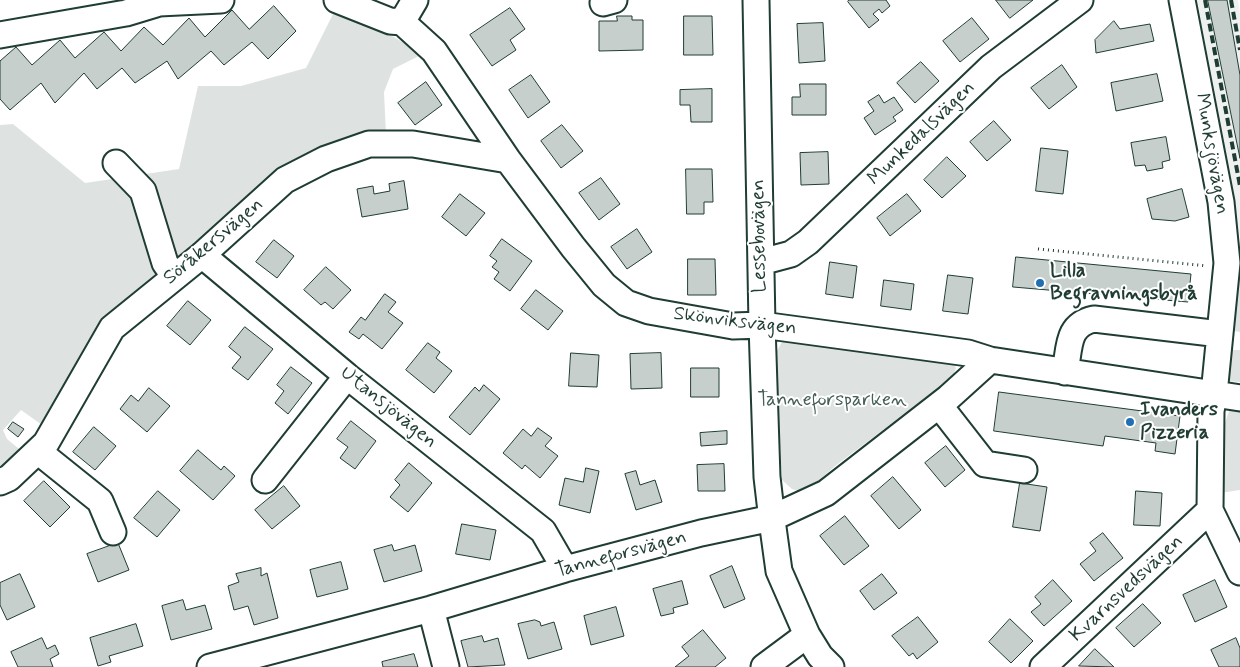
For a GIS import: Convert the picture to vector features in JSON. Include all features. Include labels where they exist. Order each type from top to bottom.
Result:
[{"type":"street","points":[[0,35],[126,13],[159,3],[222,0]]},
{"type":"street","name":"Skönviksvägen","points":[[337,0],[390,21],[402,22],[434,51],[508,160],[579,255],[604,285],[626,303],[649,311],[733,326],[762,325],[968,354],[990,360],[1240,398]]},
{"type":"street","points":[[402,22],[415,0]]},
{"type":"street","name":"Lessebovägen","points":[[756,0],[767,477],[779,571],[807,635],[820,656],[831,667]]},
{"type":"street","name":"Munkedalsvägen","points":[[762,262],[791,254],[808,242],[991,67],[1080,0]]},
{"type":"street","name":"Munksjövägen","points":[[1182,0],[1222,202],[1227,268],[1214,394],[1210,411],[1210,510],[1240,572]]},
{"type":"street","name":"Söråkersvägen","points":[[0,482],[9,478],[39,452],[46,443],[112,328],[202,255],[285,180],[326,159],[369,144],[414,144],[508,160]]},
{"type":"street","points":[[116,163],[143,191],[165,262],[174,276]]},
{"type":"street","name":"Utansjövägen","points":[[202,255],[347,376],[543,531],[565,569]]},
{"type":"street","points":[[1065,372],[1074,328],[1082,322],[1094,319],[1220,334]]},
{"type":"street","name":"Tanneforsvägen","points":[[210,667],[431,609],[565,569],[701,533],[772,518],[826,493],[939,405],[990,360]]},
{"type":"street","points":[[265,480],[347,376]]},
{"type":"street","points":[[939,405],[985,464],[1024,470]]},
{"type":"street","points":[[39,452],[100,501],[113,532]]},
{"type":"street","name":"Kvarnsvedsvägen","points":[[1043,667],[1210,510]]},
{"type":"street","points":[[431,609],[446,667]]},
{"type":"street","points":[[764,667],[807,635]]},
{"type":"path","points":[[1038,249],[1227,268]]},
{"type":"shaded area","points":[[1193,0],[1238,0],[1240,14],[1240,238],[1225,171]]},
{"type":"green space","points":[[333,14],[379,30],[399,40],[421,55],[393,69],[384,92],[386,134],[297,160],[246,198],[223,232],[67,388],[42,425],[21,410],[3,430],[7,439],[24,453],[0,469],[0,125],[13,124],[85,183],[179,169],[198,86],[241,86],[306,68]]},
{"type":"green space","points":[[1240,271],[1240,332],[1234,331]]},
{"type":"green space","name":"Tanneforsparken","points":[[799,341],[951,360],[956,368],[952,378],[835,466],[805,493],[792,489],[782,480],[775,354],[782,342]]},
{"type":"green space","points":[[1231,350],[1240,350],[1240,382],[1224,381]]},
{"type":"green space","points":[[1232,404],[1240,406],[1240,490],[1220,493],[1218,459],[1224,425]]},
{"type":"building","points":[[849,0],[886,0],[890,6],[882,13],[879,9],[873,14],[879,20],[869,28],[848,2]]},
{"type":"building","points":[[996,0],[1033,0],[1010,18]]},
{"type":"building","points":[[1208,0],[1227,0],[1240,75],[1240,158]]},
{"type":"building","points":[[274,6],[296,31],[268,59],[252,42],[224,65],[211,51],[178,79],[167,61],[135,83],[122,68],[97,89],[84,73],[55,103],[41,83],[10,110],[0,99],[0,61],[16,47],[32,65],[60,40],[75,58],[104,32],[121,51],[144,27],[163,45],[189,18],[205,37],[232,10],[249,29]]},
{"type":"building","points":[[510,8],[525,29],[510,40],[516,50],[492,66],[470,35]]},
{"type":"building","points":[[617,16],[632,16],[632,20],[643,20],[643,50],[599,51],[599,21],[617,21]]},
{"type":"building","points":[[684,16],[712,16],[713,55],[684,55]]},
{"type":"building","points":[[972,18],[989,39],[960,62],[943,41]]},
{"type":"building","points":[[1114,21],[1120,29],[1150,24],[1154,41],[1096,53],[1095,40]]},
{"type":"building","points":[[823,23],[825,61],[799,63],[797,24]]},
{"type":"building","points":[[921,62],[939,81],[915,103],[897,83]]},
{"type":"building","points":[[1062,65],[1077,87],[1049,109],[1031,88]]},
{"type":"building","points":[[1157,74],[1163,101],[1116,111],[1111,83]]},
{"type":"building","points":[[531,75],[550,102],[528,118],[509,90]]},
{"type":"building","points":[[426,82],[442,105],[415,125],[398,103]]},
{"type":"building","points":[[800,84],[826,84],[826,115],[792,115],[792,97],[800,97]]},
{"type":"building","points":[[712,89],[712,122],[691,122],[690,105],[680,105],[680,90]]},
{"type":"building","points":[[879,95],[884,103],[894,97],[903,110],[893,117],[896,121],[875,135],[864,118],[874,111],[868,102]]},
{"type":"building","points":[[994,121],[1011,140],[987,161],[970,142]]},
{"type":"building","points":[[562,125],[583,151],[561,168],[541,141]]},
{"type":"building","points":[[1166,137],[1170,160],[1162,162],[1163,168],[1147,171],[1145,165],[1135,166],[1131,143]]},
{"type":"building","points":[[1041,148],[1068,151],[1063,194],[1036,191]]},
{"type":"building","points":[[828,152],[829,184],[801,185],[800,153]]},
{"type":"building","points":[[947,157],[966,176],[942,198],[924,180]]},
{"type":"building","points":[[686,169],[712,169],[713,202],[704,202],[704,214],[687,214]]},
{"type":"building","points":[[601,178],[620,204],[599,220],[579,193]]},
{"type":"building","points":[[404,181],[408,209],[362,217],[357,189],[373,186],[374,194],[390,191],[389,184]]},
{"type":"building","points":[[1182,189],[1189,217],[1175,221],[1152,219],[1147,199]]},
{"type":"building","points":[[460,194],[485,213],[466,236],[442,217]]},
{"type":"building","points":[[907,194],[921,211],[890,236],[877,218]]},
{"type":"building","points":[[637,229],[652,252],[627,269],[611,247]]},
{"type":"building","points":[[502,239],[532,261],[510,291],[494,279],[499,272],[492,267],[497,261],[490,256]]},
{"type":"building","points":[[274,240],[294,256],[277,278],[256,262]]},
{"type":"building","points":[[1016,257],[1191,274],[1188,302],[1013,287]]},
{"type":"building","points":[[688,259],[715,259],[716,295],[688,295]]},
{"type":"building","points":[[830,262],[857,266],[853,298],[826,294]]},
{"type":"building","points":[[326,267],[351,290],[333,309],[325,302],[321,305],[304,290]]},
{"type":"building","points":[[948,275],[973,278],[968,314],[943,311]]},
{"type":"building","points":[[884,280],[914,284],[911,310],[881,306]]},
{"type":"building","points":[[536,290],[563,311],[548,330],[521,309]]},
{"type":"building","points":[[385,294],[396,302],[388,312],[403,323],[382,349],[363,334],[359,339],[349,332],[361,317],[365,320]]},
{"type":"building","points":[[188,301],[211,320],[190,345],[167,326]]},
{"type":"building","points":[[245,327],[273,349],[248,380],[232,368],[241,357],[229,347]]},
{"type":"building","points":[[428,343],[440,352],[436,358],[452,371],[434,393],[406,370]]},
{"type":"building","points":[[571,353],[599,355],[597,387],[569,386]]},
{"type":"building","points":[[661,353],[662,388],[631,389],[630,354]]},
{"type":"building","points":[[291,367],[312,383],[288,414],[275,403],[284,391],[277,385]]},
{"type":"building","points":[[691,368],[719,368],[719,397],[691,397]]},
{"type":"building","points":[[484,385],[500,399],[470,435],[449,417],[475,387],[479,391]]},
{"type":"building","points":[[149,388],[170,406],[147,432],[120,409],[131,395],[138,401]]},
{"type":"building","points":[[999,392],[1180,416],[1175,454],[1155,451],[1156,443],[1105,436],[1103,446],[994,431]]},
{"type":"building","points":[[351,421],[376,441],[355,469],[340,458],[348,447],[337,439]]},
{"type":"building","points":[[13,422],[24,429],[18,437],[8,429]]},
{"type":"building","points":[[94,427],[116,446],[95,470],[73,452]]},
{"type":"building","points":[[538,428],[552,438],[545,446],[558,456],[540,478],[525,465],[522,469],[503,453],[523,429],[531,436]]},
{"type":"building","points":[[727,431],[727,444],[701,446],[700,433]]},
{"type":"building","points":[[946,446],[965,470],[945,487],[925,463]]},
{"type":"building","points":[[198,450],[221,470],[224,466],[235,476],[213,500],[180,471]]},
{"type":"building","points":[[409,463],[432,483],[408,512],[390,497],[400,485],[395,480]]},
{"type":"building","points":[[724,464],[725,491],[698,491],[697,465]]},
{"type":"building","points":[[586,468],[599,471],[590,513],[559,505],[565,478],[583,482]]},
{"type":"building","points":[[636,471],[640,485],[655,480],[662,502],[636,510],[625,474]]},
{"type":"building","points":[[893,477],[921,510],[899,529],[871,496]]},
{"type":"building","points":[[44,481],[70,507],[50,527],[24,501]]},
{"type":"building","points":[[1020,483],[1047,487],[1040,531],[1013,527]]},
{"type":"building","points":[[284,486],[300,506],[272,529],[255,510]]},
{"type":"building","points":[[158,491],[180,510],[157,537],[134,518]]},
{"type":"building","points":[[1136,491],[1162,493],[1160,526],[1134,525]]},
{"type":"building","points":[[845,516],[869,546],[844,565],[820,536]]},
{"type":"building","points":[[462,524],[496,530],[490,560],[456,554]]},
{"type":"building","points":[[1103,533],[1123,558],[1094,581],[1080,564],[1096,551],[1090,543]]},
{"type":"building","points":[[118,543],[129,570],[98,582],[87,554]]},
{"type":"building","points":[[392,545],[394,551],[415,545],[422,571],[384,582],[374,550]]},
{"type":"building","points":[[341,562],[348,589],[317,597],[310,570]]},
{"type":"building","points":[[732,566],[745,599],[724,608],[710,576]]},
{"type":"building","points":[[261,568],[261,576],[267,573],[278,618],[254,625],[248,606],[234,610],[228,586],[239,582],[236,574]]},
{"type":"building","points":[[20,574],[35,607],[7,620],[0,605],[0,583]]},
{"type":"building","points":[[882,574],[897,593],[874,610],[860,591]]},
{"type":"building","points":[[1053,580],[1072,601],[1044,626],[1031,612],[1041,604],[1035,597]]},
{"type":"building","points":[[1215,580],[1227,607],[1195,622],[1183,595]]},
{"type":"building","points":[[682,581],[688,604],[673,608],[674,613],[661,616],[653,589]]},
{"type":"building","points":[[183,600],[186,610],[205,605],[212,629],[171,640],[162,606]]},
{"type":"building","points":[[1143,604],[1161,623],[1134,647],[1116,628]]},
{"type":"building","points":[[616,607],[624,636],[591,645],[584,616]]},
{"type":"building","points":[[918,617],[938,642],[917,659],[913,653],[909,656],[892,636]]},
{"type":"building","points":[[1010,619],[1033,641],[1011,663],[989,642]]},
{"type":"building","points":[[535,620],[540,622],[541,626],[554,622],[562,649],[528,659],[518,624]]},
{"type":"building","points":[[136,624],[143,646],[109,656],[111,662],[98,666],[90,638]]},
{"type":"building","points":[[703,630],[726,658],[715,667],[675,667],[689,656],[682,647]]},
{"type":"building","points":[[482,636],[484,642],[498,638],[505,665],[468,667],[461,641]]},
{"type":"building","points":[[42,638],[47,649],[55,645],[59,654],[50,659],[53,667],[18,667],[11,652]]},
{"type":"building","points":[[1236,638],[1240,648],[1240,667],[1219,667],[1211,650]]},
{"type":"building","points":[[1095,649],[1114,667],[1079,666]]},
{"type":"building","points":[[414,654],[418,667],[383,667],[382,662]]},
{"type":"railway","points":[[1205,0],[1240,186]]},
{"type":"railway","points":[[1231,0],[1240,50]]},
{"type":"place","name":"Lilla Begravningsbyrå","points":[[1040,283]]},
{"type":"place","name":"Ivanders Pizzeria","points":[[1130,422]]}]
